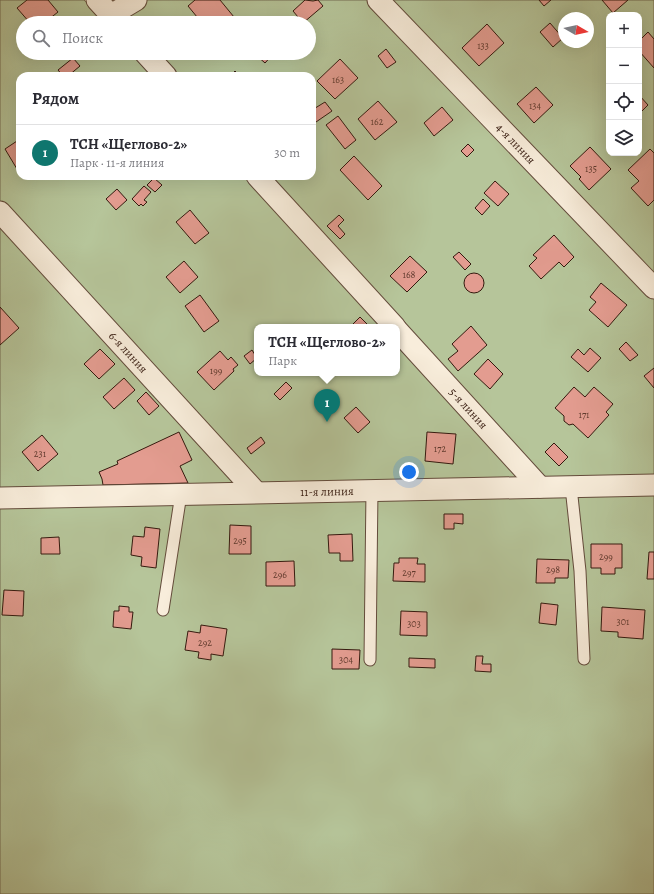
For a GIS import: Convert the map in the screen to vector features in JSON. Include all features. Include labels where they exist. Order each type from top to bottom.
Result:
[{"type":"street","points":[[97,0],[111,16]]},
{"type":"street","points":[[117,16],[136,0]]},
{"type":"street","name":"4-я линия","points":[[378,0],[654,288]]},
{"type":"street","points":[[151,60],[162,72]]},
{"type":"street","points":[[261,180],[391,324]]},
{"type":"street","name":"6-я линия","points":[[0,212],[256,492]]},
{"type":"street","name":"5-я линия","points":[[400,333],[540,487]]},
{"type":"street","name":"11-я линия","points":[[0,498],[654,485]]},
{"type":"lane","points":[[571,486],[580,571],[584,659]]},
{"type":"lane","points":[[370,660],[372,490]]},
{"type":"lane","points":[[163,610],[181,494]]},
{"type":"green space","points":[[0,0],[84,0],[97,14],[122,0],[654,0],[654,894],[0,894]]},
{"type":"building","points":[[27,0],[48,0],[58,12],[53,16],[24,16],[17,8]]},
{"type":"building","points":[[195,0],[220,0],[233,16],[196,16],[188,6]]},
{"type":"building","points":[[305,0],[318,0],[323,6],[311,16],[297,16],[293,11]]},
{"type":"building","points":[[539,0],[551,0],[544,6]]},
{"type":"building","points":[[602,0],[628,0],[614,12],[612,12]]},
{"type":"building","points":[[550,23],[558,32],[558,42],[553,47],[540,32]]},
{"type":"building","points":[[487,24],[504,43],[479,66],[462,48]]},
{"type":"building","points":[[648,32],[654,39],[654,68],[642,54],[642,38]]},
{"type":"building","points":[[386,49],[396,62],[387,68],[378,56]]},
{"type":"building","points":[[340,59],[358,78],[335,99],[317,81]]},
{"type":"building","points":[[70,60],[75,60],[80,66],[73,72],[60,72],[58,70]]},
{"type":"building","points":[[536,87],[553,105],[534,123],[517,104]]},
{"type":"building","points":[[642,98],[648,105],[642,111]]},
{"type":"building","points":[[378,101],[397,122],[375,140],[358,119]]},
{"type":"building","points":[[325,102],[332,111],[316,122],[316,108]]},
{"type":"building","points":[[442,107],[453,120],[434,136],[424,123]]},
{"type":"building","points":[[338,116],[356,140],[345,149],[326,125]]},
{"type":"building","points":[[16,142],[16,167],[5,149]]},
{"type":"building","points":[[468,144],[474,150],[467,157],[461,151]]},
{"type":"building","points":[[590,147],[611,169],[589,190],[579,179],[581,177],[570,166]]},
{"type":"building","points":[[650,149],[654,153],[654,200],[648,206],[631,188],[639,181],[628,170]]},
{"type":"building","points":[[354,156],[382,186],[368,200],[340,170]]},
{"type":"building","points":[[152,180],[156,180],[162,185],[155,192],[147,185]]},
{"type":"building","points":[[495,181],[509,194],[498,206],[484,193]]},
{"type":"building","points":[[144,186],[151,192],[144,200],[147,202],[143,206],[141,204],[139,206],[132,199]]},
{"type":"building","points":[[117,189],[127,200],[116,210],[106,199]]},
{"type":"building","points":[[483,199],[490,206],[482,215],[475,208]]},
{"type":"building","points":[[190,210],[209,233],[195,244],[176,222]]},
{"type":"building","points":[[339,215],[344,220],[338,226],[345,234],[340,239],[327,226]]},
{"type":"building","points":[[554,235],[574,257],[564,267],[559,262],[541,279],[529,266],[537,258],[533,255]]},
{"type":"building","points":[[459,252],[471,264],[465,270],[453,257]]},
{"type":"building","points":[[410,256],[427,272],[407,292],[390,276]]},
{"type":"building","points":[[184,261],[198,277],[180,293],[166,277]]},
{"type":"building","points":[[474,273],[481,276],[484,283],[481,290],[474,293],[467,290],[464,283],[467,276]]},
{"type":"building","points":[[601,283],[627,305],[608,327],[589,310],[596,302],[590,297]]},
{"type":"building","points":[[200,295],[219,321],[204,332],[185,306]]},
{"type":"building","points":[[0,307],[19,328],[0,345]]},
{"type":"building","points":[[360,317],[367,324],[353,324]]},
{"type":"building","points":[[471,326],[487,345],[458,371],[448,359],[458,351],[452,344]]},
{"type":"building","points":[[626,342],[638,355],[630,361],[619,349]]},
{"type":"building","points":[[590,348],[601,358],[588,372],[571,357],[578,349],[584,355]]},
{"type":"building","points":[[100,349],[115,364],[99,379],[84,364]]},
{"type":"building","points":[[252,350],[254,353],[254,361],[250,364],[244,356]]},
{"type":"building","points":[[220,351],[228,360],[231,357],[238,365],[233,369],[234,371],[214,390],[197,372]]},
{"type":"building","points":[[488,359],[503,374],[490,389],[474,374]]},
{"type":"building","points":[[654,368],[654,388],[644,376]]},
{"type":"building","points":[[124,378],[135,390],[114,409],[103,397]]},
{"type":"building","points":[[286,382],[292,388],[280,400],[274,394]]},
{"type":"building","points":[[574,387],[585,397],[594,387],[613,404],[606,412],[609,415],[588,438],[573,424],[569,425],[564,421],[564,416],[555,408]]},
{"type":"building","points":[[146,392],[159,406],[149,415],[137,401]]},
{"type":"building","points":[[356,407],[370,422],[358,433],[344,418]]},
{"type":"building","points":[[179,432],[192,460],[180,466],[188,483],[103,485],[99,472],[118,464],[117,461]]},
{"type":"building","points":[[427,432],[456,434],[453,464],[425,461]]},
{"type":"building","points":[[42,435],[58,454],[38,471],[22,452]]},
{"type":"building","points":[[261,437],[265,443],[251,454],[247,448]]},
{"type":"building","points":[[554,443],[568,457],[559,466],[545,452]]},
{"type":"building","points":[[444,514],[463,514],[463,524],[454,523],[454,529],[444,529]]},
{"type":"building","points":[[230,525],[251,526],[251,554],[229,554]]},
{"type":"building","points":[[145,527],[160,529],[156,568],[141,566],[142,557],[131,555],[133,536],[144,537]]},
{"type":"building","points":[[352,534],[353,561],[340,561],[340,553],[329,553],[328,535]]},
{"type":"building","points":[[59,537],[60,554],[41,554],[41,538]]},
{"type":"building","points":[[591,544],[622,544],[622,568],[615,568],[615,574],[601,574],[601,568],[591,568]]},
{"type":"building","points":[[649,552],[654,552],[654,579],[647,579]]},
{"type":"building","points":[[399,558],[418,558],[417,564],[425,564],[425,582],[393,581],[394,563],[399,563]]},
{"type":"building","points":[[537,559],[569,560],[568,578],[555,578],[555,583],[536,583]]},
{"type":"building","points":[[294,561],[295,586],[266,586],[266,562]]},
{"type":"building","points":[[4,590],[24,591],[23,616],[2,615]]},
{"type":"building","points":[[541,603],[558,605],[556,625],[539,623]]},
{"type":"building","points":[[119,606],[129,607],[129,612],[133,612],[131,629],[113,627],[114,611],[119,611]]},
{"type":"building","points":[[602,607],[645,610],[643,639],[618,637],[618,632],[601,631]]},
{"type":"building","points":[[401,611],[427,612],[427,636],[400,635]]},
{"type":"building","points":[[201,625],[227,629],[223,656],[211,654],[211,660],[198,658],[199,652],[185,650],[188,631],[200,633]]},
{"type":"building","points":[[332,649],[360,650],[359,669],[332,669]]},
{"type":"building","points":[[476,656],[483,656],[482,664],[491,664],[491,672],[475,671]]},
{"type":"building","points":[[409,658],[435,659],[435,668],[409,667]]},
{"type":"place","name":"ТСН «Щеглово-2»","points":[[327,422]]}]
